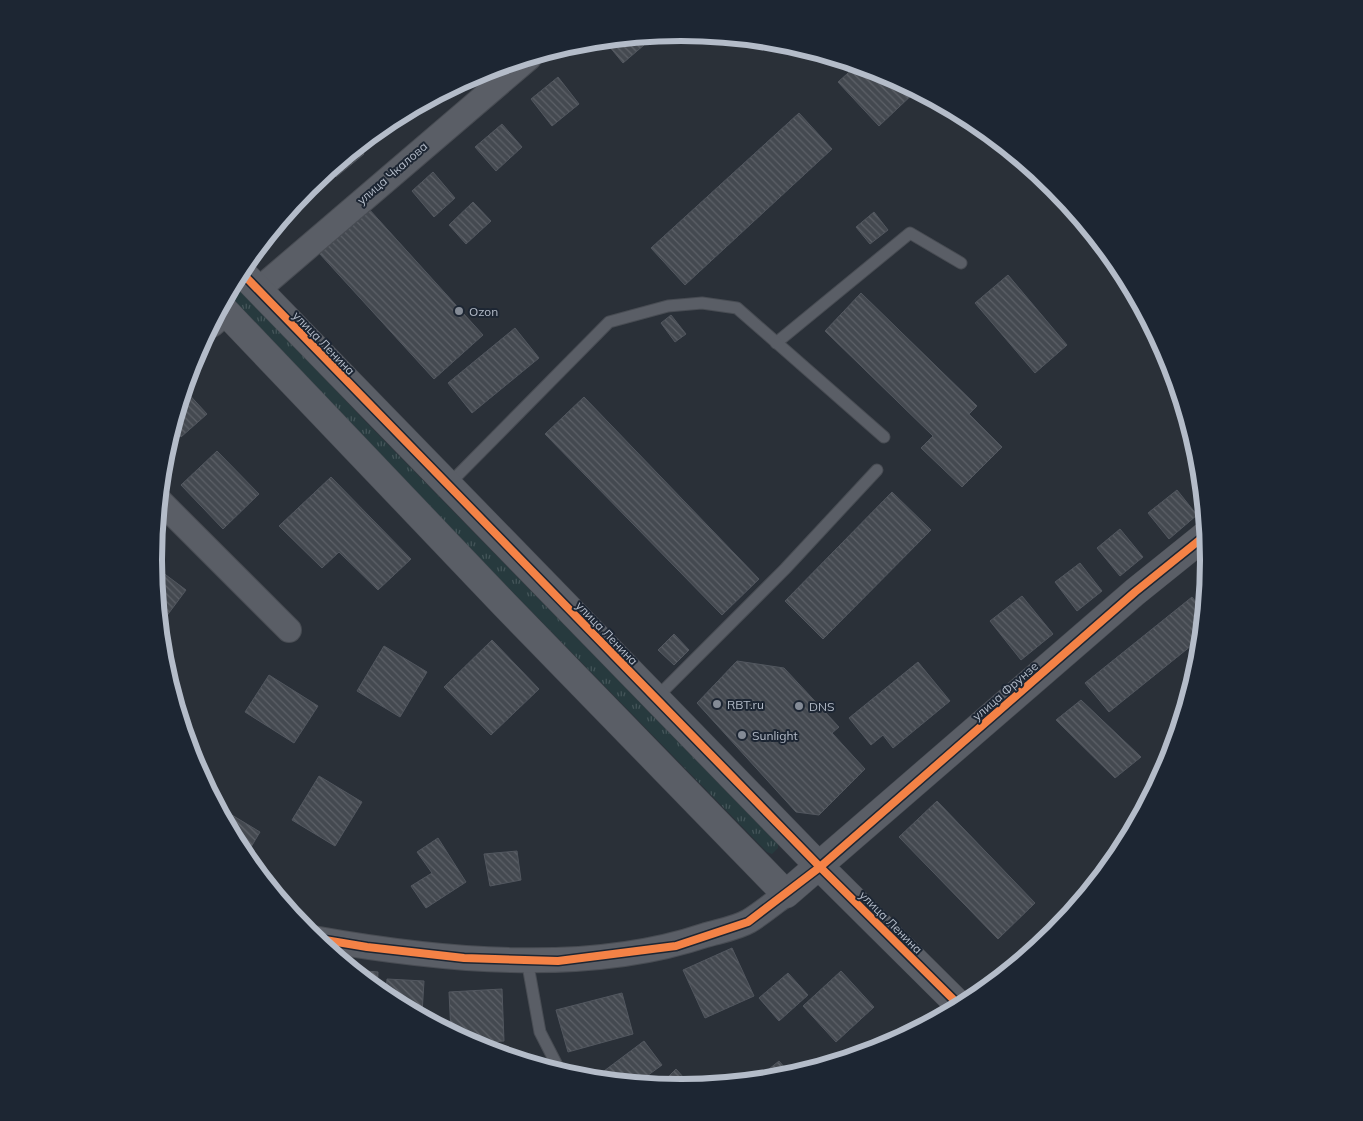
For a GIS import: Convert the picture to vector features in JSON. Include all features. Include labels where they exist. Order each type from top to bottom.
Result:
[{"type":"street","name":"улица Чкалова","points":[[249,281],[515,69]]},
{"type":"street","name":"улица Ленина","points":[[249,281],[820,867],[955,1001]]},
{"type":"street","points":[[223,318],[786,894],[748,922],[676,946],[558,962],[464,958],[367,948],[328,941]]},
{"type":"street","points":[[166,506],[289,630]]},
{"type":"street","name":"улица Фрунзе","points":[[786,894],[820,867],[1135,592],[1200,539]]},
{"type":"lane","points":[[776,343],[910,233],[961,263]]},
{"type":"lane","points":[[448,485],[609,322],[668,306],[702,303],[737,308],[884,437]]},
{"type":"lane","points":[[656,699],[784,569],[877,470]]},
{"type":"lane","points":[[527,960],[540,1032],[557,1064]]},
{"type":"green space","points":[[240,289],[364,420],[778,844],[778,848],[772,854],[767,852],[355,431],[232,301]]},
{"type":"building","points":[[642,43],[644,45],[623,63],[610,47]]},
{"type":"building","points":[[851,70],[911,95],[879,126],[838,82]]},
{"type":"building","points":[[558,77],[579,104],[552,126],[531,99]]},
{"type":"building","points":[[799,113],[832,149],[685,285],[651,248]]},
{"type":"building","points":[[502,124],[522,147],[496,171],[475,147]]},
{"type":"building","points":[[362,151],[364,154],[336,177],[334,174]]},
{"type":"building","points":[[433,172],[455,198],[434,217],[412,191]]},
{"type":"building","points":[[473,202],[491,221],[466,244],[449,225]]},
{"type":"building","points":[[368,208],[483,335],[434,379],[319,253]]},
{"type":"building","points":[[874,212],[888,230],[870,244],[856,227]]},
{"type":"building","points":[[1008,275],[1067,345],[1035,373],[975,303]]},
{"type":"building","points":[[861,293],[977,406],[969,414],[1002,447],[962,487],[921,448],[933,436],[825,331]]},
{"type":"building","points":[[671,315],[686,334],[675,342],[661,323]]},
{"type":"building","points":[[515,328],[539,358],[472,413],[448,383]]},
{"type":"building","points":[[190,395],[207,414],[181,437],[178,434]]},
{"type":"building","points":[[584,397],[759,579],[722,615],[545,434]]},
{"type":"building","points":[[217,451],[259,494],[223,529],[181,485]]},
{"type":"building","points":[[331,477],[411,559],[378,590],[339,552],[322,568],[279,526]]},
{"type":"building","points":[[1177,490],[1197,515],[1169,539],[1148,513]]},
{"type":"building","points":[[892,492],[931,530],[823,639],[785,601]]},
{"type":"building","points":[[1120,529],[1143,557],[1120,576],[1097,548]]},
{"type":"building","points":[[1080,563],[1102,591],[1077,611],[1055,582]]},
{"type":"building","points":[[162,572],[186,590],[166,617]]},
{"type":"building","points":[[1022,596],[1053,634],[1021,660],[990,621]]},
{"type":"building","points":[[1192,597],[1199,605],[1194,644],[1109,712],[1085,683]]},
{"type":"building","points":[[674,634],[689,650],[674,665],[658,650]]},
{"type":"building","points":[[492,640],[539,689],[491,735],[444,687]]},
{"type":"building","points":[[384,646],[427,672],[400,717],[357,691]]},
{"type":"building","points":[[737,661],[784,668],[839,727],[832,733],[865,769],[819,815],[796,812],[697,703]]},
{"type":"building","points":[[918,662],[950,701],[893,748],[883,735],[871,745],[849,718]]},
{"type":"building","points":[[269,675],[318,706],[294,743],[245,712]]},
{"type":"building","points":[[1081,700],[1141,757],[1115,778],[1056,720]]},
{"type":"building","points":[[319,776],[362,802],[335,846],[292,820]]},
{"type":"building","points":[[937,801],[1035,903],[998,939],[899,837]]},
{"type":"building","points":[[228,813],[260,832],[250,849]]},
{"type":"building","points":[[438,838],[466,882],[426,908],[411,886],[432,873],[417,852]]},
{"type":"building","points":[[517,851],[521,880],[490,886],[484,854]]},
{"type":"building","points":[[732,948],[754,996],[705,1018],[683,970]]},
{"type":"building","points":[[364,971],[378,972],[378,981]]},
{"type":"building","points":[[841,971],[874,1007],[836,1042],[803,1006]]},
{"type":"building","points":[[788,973],[808,995],[779,1021],[759,998]]},
{"type":"building","points":[[387,979],[424,981],[422,1010],[393,992],[387,987]]},
{"type":"building","points":[[502,989],[504,1041],[488,1042],[451,1025],[449,992]]},
{"type":"building","points":[[622,993],[633,1034],[568,1052],[556,1010]]},
{"type":"building","points":[[644,1041],[662,1065],[644,1078],[601,1073]]},
{"type":"building","points":[[779,1061],[786,1069],[783,1070],[764,1073]]},
{"type":"building","points":[[676,1069],[686,1080],[682,1080],[665,1080]]},
{"type":"cycle path","points":[[246,278],[820,867],[955,1001]]},
{"type":"cycle path","points":[[327,940],[464,958],[558,961],[676,946],[748,922],[820,867],[1135,592],[1200,539]]},
{"type":"place","name":"Ozon","points":[[459,311]]},
{"type":"place","name":"RBT.ru","points":[[717,704]]},
{"type":"place","name":"DNS","points":[[799,706]]},
{"type":"place","name":"Sunlight","points":[[742,735]]}]
